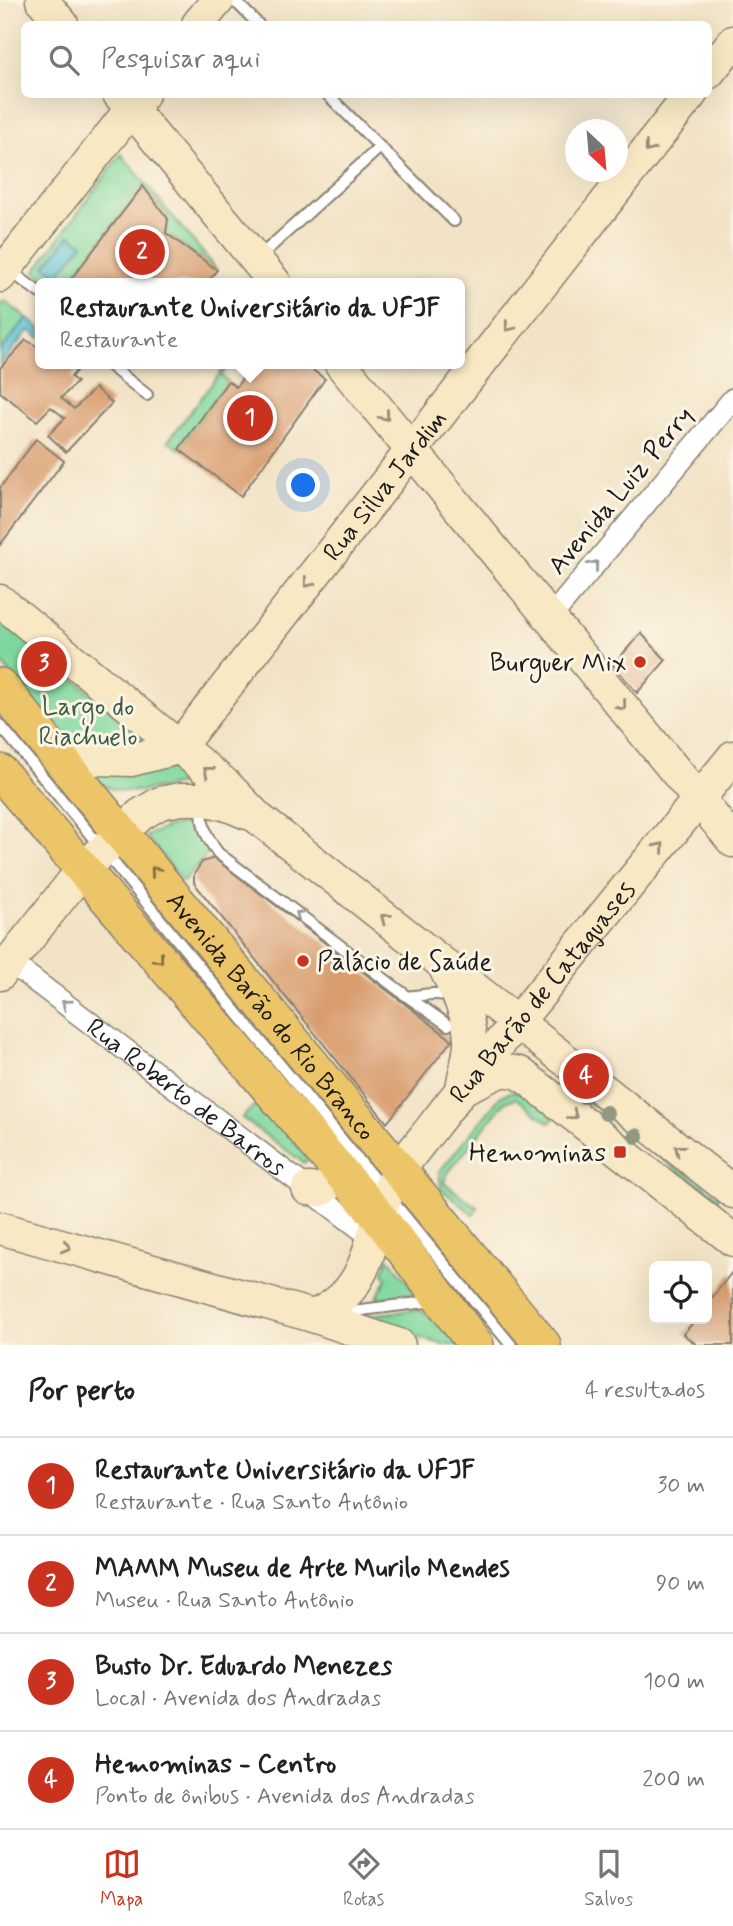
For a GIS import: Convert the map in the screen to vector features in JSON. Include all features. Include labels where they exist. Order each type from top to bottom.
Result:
[{"type":"main road","name":"Avenida Barão do Rio Branco","points":[[0,686],[59,758],[103,850],[333,1163],[543,1345]]},
{"type":"main road","name":"Avenida Barão do Rio Branco","points":[[0,772],[103,850],[384,1205],[440,1300],[480,1329]]},
{"type":"street","points":[[42,0],[60,21]]},
{"type":"street","points":[[200,21],[218,0]]},
{"type":"street","points":[[712,69],[733,42]]},
{"type":"street","name":"Rua Silva Jardim","points":[[178,748],[688,98]]},
{"type":"street","points":[[3,272],[131,99],[265,272]]},
{"type":"street","points":[[345,369],[733,841]]},
{"type":"street","name":"Avenida Luiz Perry","points":[[550,618],[733,399]]},
{"type":"street","points":[[0,601],[226,785],[258,818],[733,1192]]},
{"type":"street","points":[[59,758],[131,760],[178,748]]},
{"type":"street","name":"Rua Barão de Cataguases","points":[[313,1316],[345,1298],[355,1285],[384,1205],[462,1090],[733,757]]},
{"type":"street","points":[[3,963],[103,850],[160,803],[203,799],[228,805],[258,818]]},
{"type":"street","name":"Rua Roberto de Barros","points":[[3,963],[309,1189],[384,1205]]},
{"type":"street","points":[[443,963],[455,1014],[468,1023],[470,1043],[462,1090]]},
{"type":"street","points":[[462,1090],[502,1070],[520,1073],[728,1224]]},
{"type":"street","points":[[309,1189],[321,1190],[333,1181],[333,1163]]},
{"type":"street","points":[[0,1228],[313,1316],[399,1345]]},
{"type":"lane","points":[[230,0],[255,21]]},
{"type":"lane","points":[[331,98],[454,220]]},
{"type":"lane","points":[[265,272],[379,148]]},
{"type":"lane","points":[[3,272],[35,290]]},
{"type":"lane","points":[[114,369],[146,395]]},
{"type":"lane","name":"Avenida Barão do Rio Branco","points":[[0,725],[103,850]]},
{"type":"lane","points":[[203,799],[201,819],[218,853],[408,997],[455,1014]]},
{"type":"lane","points":[[408,997],[446,995],[455,1014]]},
{"type":"lane","name":"Avenida Barão do Rio Branco","points":[[384,1205],[480,1329],[511,1345]]},
{"type":"lane","points":[[313,1316],[440,1300]]},
{"type":"green space","points":[[121,154],[217,270],[166,233],[168,216],[143,187],[72,278],[44,278],[35,271]]},
{"type":"green space","points":[[4,301],[27,318],[0,351],[0,306]]},
{"type":"green space","points":[[223,369],[226,369],[221,376],[228,381],[179,449],[168,441]]},
{"type":"green space","name":"Largo do Riachuelo","points":[[0,617],[152,744],[71,747],[0,661]]},
{"type":"green space","points":[[182,758],[199,781],[136,791],[112,789],[102,784],[83,763]]},
{"type":"green space","points":[[187,823],[202,834],[211,850],[183,882],[146,836],[167,827]]},
{"type":"green space","points":[[540,1061],[719,1197],[716,1200],[538,1064]]},
{"type":"green space","points":[[514,1091],[527,1094],[556,1116],[550,1123],[516,1098],[505,1102],[446,1175],[444,1183],[478,1208],[473,1214],[441,1189],[439,1172],[501,1096]]},
{"type":"green space","points":[[262,1098],[312,1156],[304,1163],[242,1118]]},
{"type":"green space","points":[[388,1257],[416,1293],[376,1299],[387,1278],[383,1273]]},
{"type":"green space","points":[[416,1310],[435,1318],[459,1345],[445,1345],[363,1322],[369,1315]]},
{"type":"water","points":[[70,235],[83,244],[58,275],[45,266]]},
{"type":"water","points":[[27,318],[35,324],[35,334],[29,330],[0,365],[0,351]]},
{"type":"building","points":[[143,186],[168,219],[166,233],[217,270],[211,278],[72,278]]},
{"type":"building","points":[[26,340],[35,345],[35,369],[76,371],[71,377],[77,382],[61,398],[74,409],[95,388],[112,403],[66,452],[48,435],[65,418],[51,407],[37,421],[0,392],[0,368]]},
{"type":"building","points":[[249,369],[311,369],[325,379],[241,496],[179,449],[228,381],[236,387]]},
{"type":"building","points":[[36,439],[64,461],[0,545],[0,488]]},
{"type":"building","name":"Burguer Mix","points":[[641,633],[666,660],[637,693],[613,665]]},
{"type":"building","name":"Palácio de Saúde","points":[[214,858],[452,1040],[387,1123],[194,883],[194,874],[202,862]]},
{"type":"building","points":[[733,1271],[733,1345],[697,1345],[683,1334],[692,1324],[712,1324],[712,1298]]},
{"type":"place","name":"MAMM Museu de Arte Murilo Mendes","points":[[142,252]]},
{"type":"place","name":"Restaurante Universitário da UFJF","points":[[250,418]]},
{"type":"place","name":"Burguer Mix","points":[[640,662]]},
{"type":"place","name":"Busto Dr. Eduardo Menezes","points":[[44,664]]},
{"type":"place","name":"Palácio de Saúde","points":[[303,961]]},
{"type":"place","name":"Hemominas - Centro","points":[[586,1076]]},
{"type":"place","name":"Hemominas","points":[[620,1152]]}]
